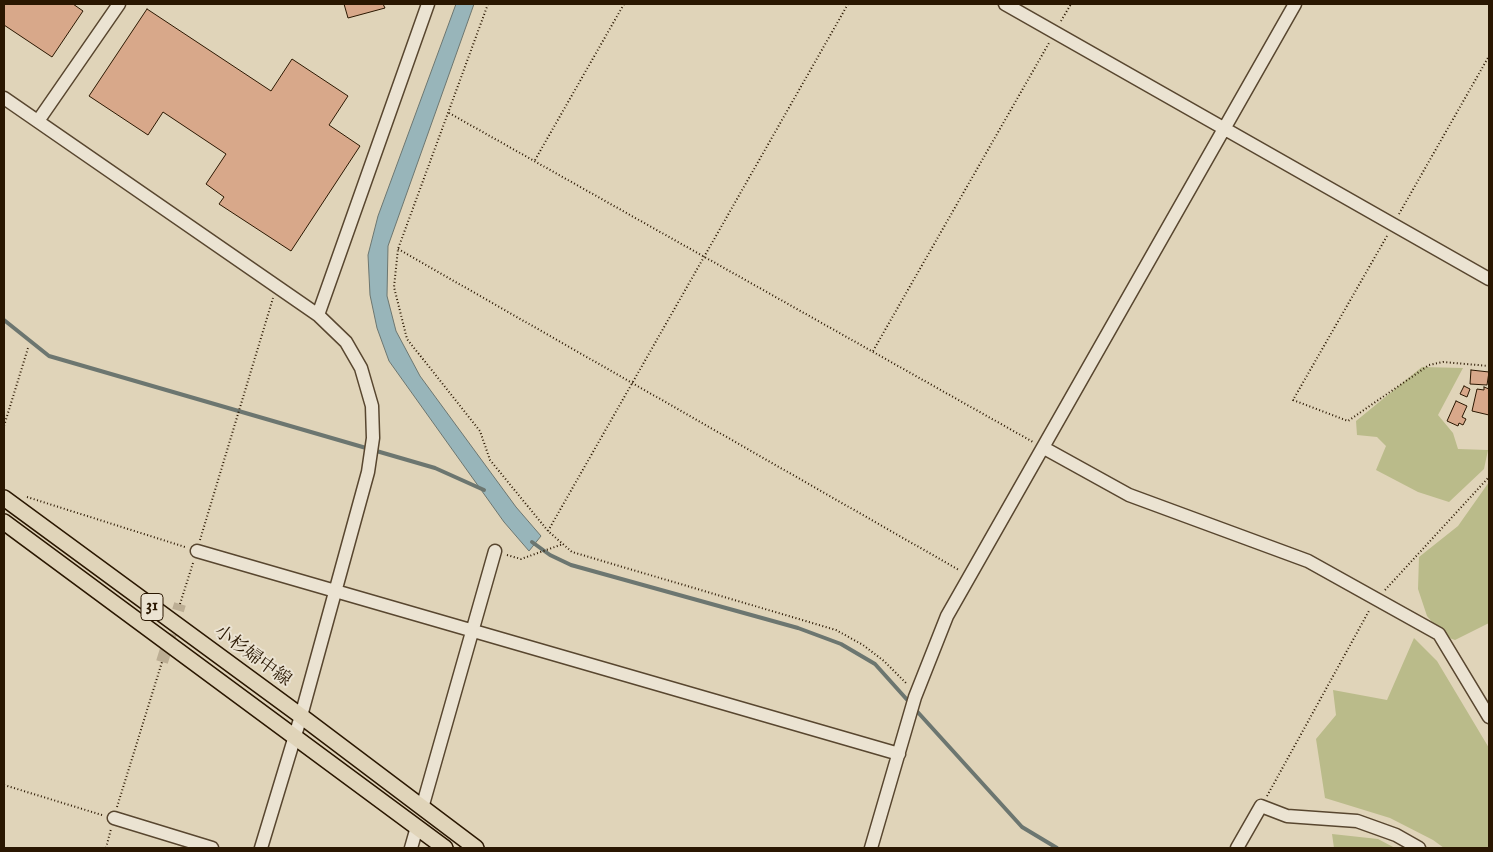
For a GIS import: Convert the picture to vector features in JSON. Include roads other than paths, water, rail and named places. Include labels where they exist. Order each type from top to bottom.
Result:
[{"type":"main road","name":"小杉婦中線","points":[[4,498],[301,716],[476,848]]},
{"type":"main road","name":"31","points":[[4,522],[445,848]]},
{"type":"street","points":[[38,121],[119,4]]},
{"type":"street","points":[[318,315],[428,4]]},
{"type":"street","points":[[1005,4],[1489,279]]},
{"type":"street","points":[[871,848],[910,714],[947,616],[1295,4]]},
{"type":"street","points":[[4,98],[278,284],[318,315],[346,342],[361,368],[372,406],[373,438],[368,472],[301,716],[261,848]]},
{"type":"street","points":[[1044,448],[1129,495],[1308,561],[1439,634],[1489,717]]},
{"type":"street","points":[[197,551],[899,754]]},
{"type":"street","points":[[422,808],[495,551]]},
{"type":"street","points":[[1237,848],[1261,806],[1287,816],[1357,821],[1396,835],[1419,848]]},
{"type":"street","points":[[114,818],[212,848]]},
{"type":"street","points":[[411,848],[417,827]]},
{"type":"water","points":[[456,4],[474,4],[388,246],[387,296],[396,331],[420,376],[516,507],[541,536],[529,551],[504,522],[389,361],[377,328],[370,295],[368,255],[378,216]]},
{"type":"waterway","points":[[4,320],[49,356],[435,468],[484,490]]},
{"type":"waterway","points":[[532,542],[550,555],[571,565],[798,628],[841,644],[875,664],[910,703]]},
{"type":"waterway","points":[[914,708],[1022,827],[1057,848]]},
{"type":"tunnel","points":[[162,662],[180,604]]}]
